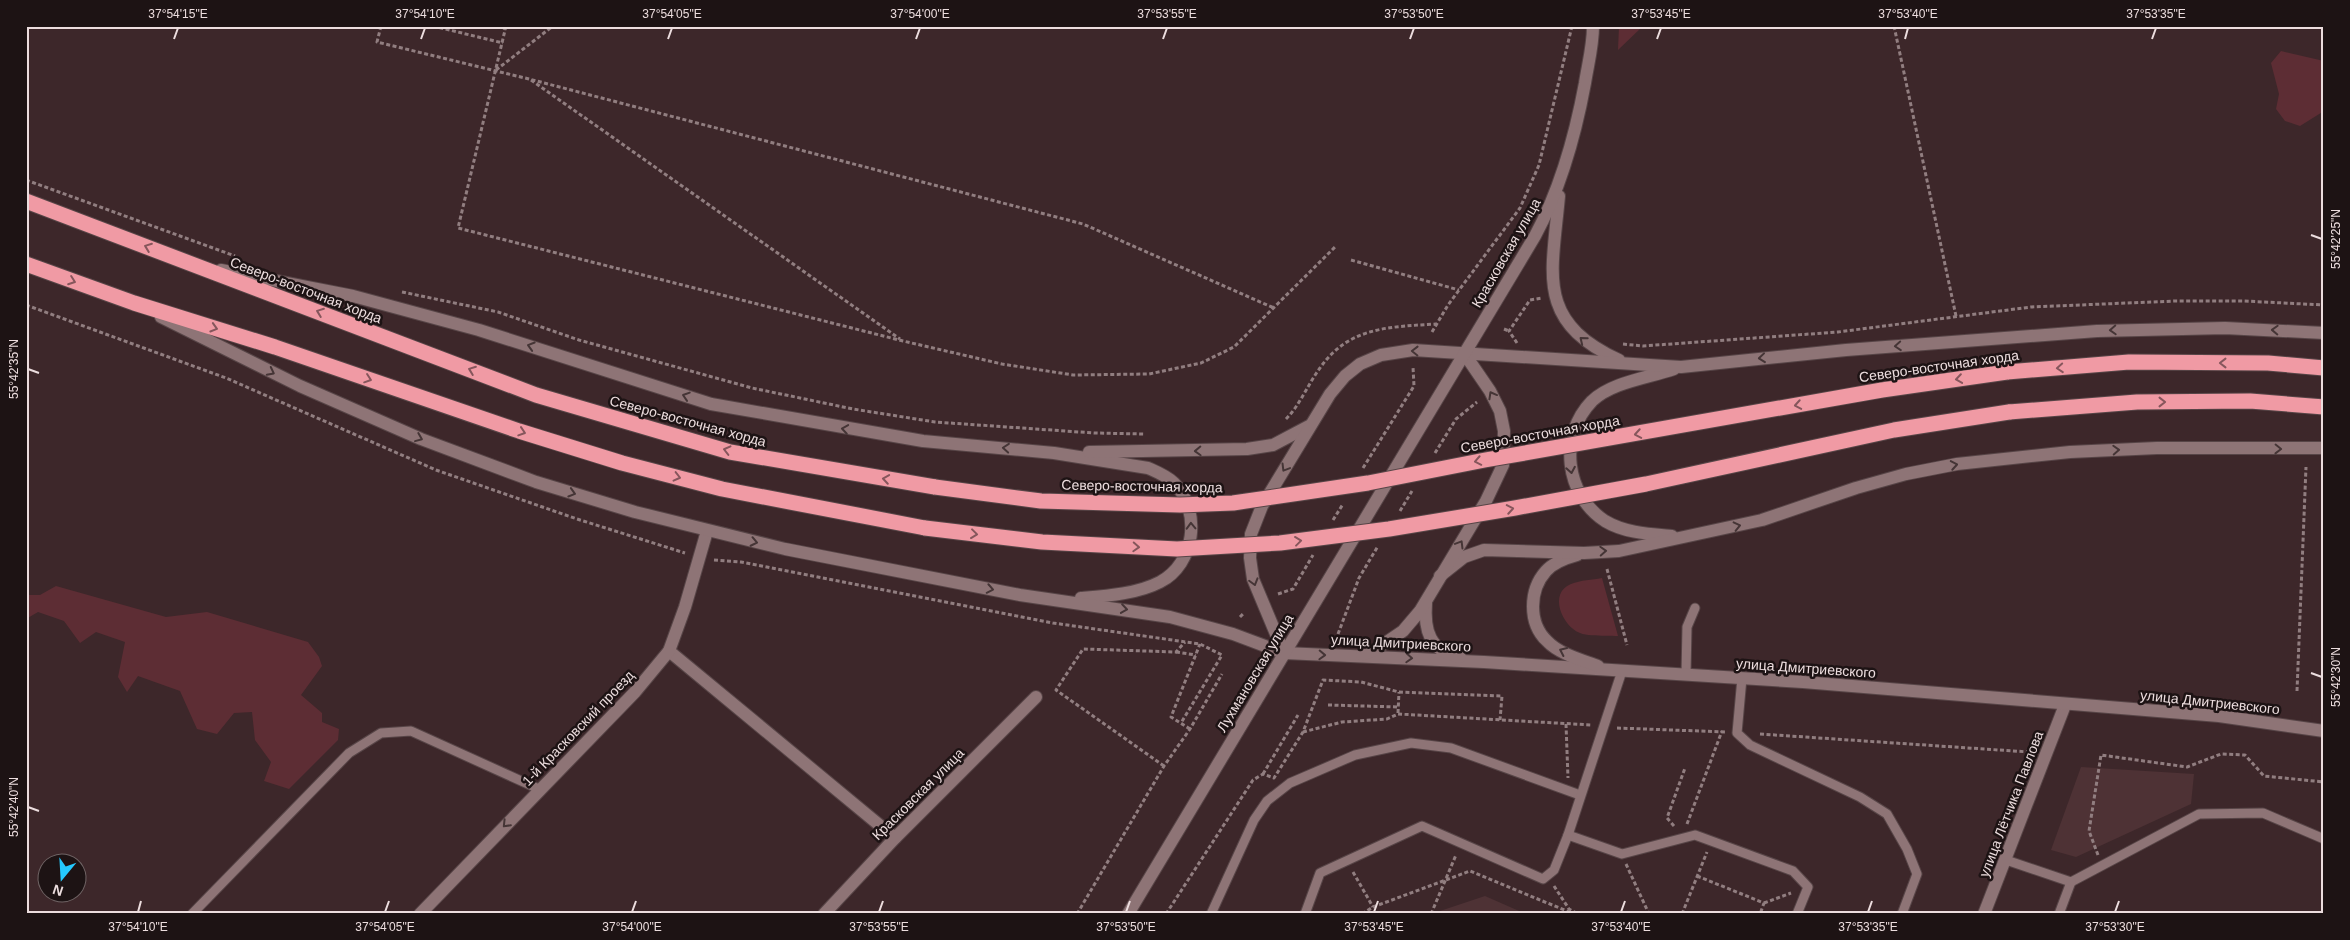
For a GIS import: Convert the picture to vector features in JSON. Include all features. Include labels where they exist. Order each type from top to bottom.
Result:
[{"type":"highway","name":"Северо-восточная хорда","points":[[26,201],[536,395],[631,424],[730,452],[934,487],[1042,501],[1180,505],[1234,503],[1368,482],[1882,390],[2007,372],[2129,362],[2268,363],[2324,368]]},
{"type":"highway","points":[[26,264],[134,303],[275,347],[520,431],[622,463],[722,489],[925,528],[1042,542],[1177,548],[1280,544],[1389,529],[1646,484],[1894,430],[2009,412],[2137,402],[2250,401],[2324,407]]},
{"type":"street","name":"Красковская улица","points":[[1407,448],[1535,236],[1560,185],[1579,113],[1593,26]]},
{"type":"street","points":[[1560,185],[1553,262],[1556,302],[1566,323],[1583,341],[1626,364]]},
{"type":"street","points":[[134,303],[300,386],[421,439],[536,482],[707,531],[785,549],[1058,600],[1106,596],[1159,583],[1171,576],[1180,564],[1191,539],[1192,524],[1184,497],[1174,484],[1162,474],[1148,468],[1054,453],[923,441],[711,404],[479,330],[353,296],[194,264]]},
{"type":"street","points":[[1284,653],[1263,608],[1253,579],[1250,558],[1251,534],[1262,506],[1310,426],[1340,382],[1365,362],[1397,351],[1464,353],[1681,367],[1846,350],[2097,331],[2225,328],[2324,333]]},
{"type":"street","points":[[1360,656],[1375,650],[1402,631],[1426,600],[1496,482],[1505,448],[1504,431],[1499,408],[1464,353]]},
{"type":"street","points":[[1681,367],[1618,386],[1593,401],[1577,424],[1572,438],[1570,465],[1578,491],[1586,503],[1605,521],[1630,531],[1689,537]]},
{"type":"street","points":[[1054,453],[1247,449],[1273,445],[1310,426]]},
{"type":"street","name":"Лухмановская улица","points":[[1128,914],[1407,448]]},
{"type":"street","points":[[1440,576],[1464,557],[1484,550],[1584,553],[1619,551],[1762,520],[1873,483],[1958,464],[2070,452],[2157,448],[2324,448]]},
{"type":"street","name":"1-й Красковский проезд","points":[[420,914],[635,692],[669,651],[685,607],[707,531]]},
{"type":"street","points":[[1584,553],[1555,564],[1541,578],[1533,600],[1534,617],[1543,637],[1555,648],[1608,670]]},
{"type":"street","name":"улица Дмитриевского","points":[[1058,600],[1142,611],[1193,622],[1233,634],[1284,653],[1484,662],[1742,678],[2219,716],[2324,731]]},
{"type":"street","points":[[1426,600],[1424,623],[1432,641],[1453,656],[1484,662]]},
{"type":"street","points":[[669,651],[895,838]]},
{"type":"street","name":"Красковская улица","points":[[824,914],[895,838],[1036,698]]},
{"type":"street","name":"улица Лётчика Павлова","points":[[1984,914],[2065,705]]},
{"type":"lane","points":[[1686,674],[1687,627],[1695,608]]},
{"type":"lane","points":[[1305,914],[1320,873],[1422,826],[1543,879],[1554,870],[1568,835],[1622,671]]},
{"type":"lane","points":[[1742,678],[1737,732],[1750,745],[1860,797],[1887,814],[1907,849],[1917,874],[1902,914]]},
{"type":"lane","points":[[192,914],[348,753],[381,733],[410,731],[540,789]]},
{"type":"lane","points":[[1211,914],[1254,820],[1267,800],[1290,783],[1355,756],[1411,744],[1451,748],[1580,795]]},
{"type":"lane","points":[[2059,914],[2071,882],[2199,814],[2263,813],[2324,839]]},
{"type":"lane","points":[[1568,835],[1622,854],[1695,835],[1793,871],[1808,887],[1797,914]]},
{"type":"lane","points":[[2006,860],[2071,882]]},
{"type":"path","points":[[381,26],[377,42],[496,70],[1083,224],[1274,308]]},
{"type":"path","points":[[433,26],[503,43]]},
{"type":"path","points":[[496,26],[506,27],[458,228],[903,341],[1002,364],[1073,375],[1149,374],[1201,363],[1234,347],[1336,246]]},
{"type":"path","points":[[496,70],[553,26]]},
{"type":"path","points":[[1432,332],[1520,208],[1540,165],[1572,26]]},
{"type":"path","points":[[1894,26],[1956,316]]},
{"type":"path","points":[[529,79],[903,341]]},
{"type":"path","points":[[26,180],[244,258]]},
{"type":"path","points":[[1351,260],[1460,290]]},
{"type":"path","points":[[395,290],[498,312],[579,340],[752,388],[853,409],[935,422],[1094,433],[1148,434]]},
{"type":"path","points":[[1509,331],[1530,300],[1545,297]]},
{"type":"path","points":[[1620,343],[1643,346],[1838,332],[2030,308],[2176,300],[2324,305]]},
{"type":"path","points":[[26,305],[226,378],[436,470],[577,519],[685,553]]},
{"type":"path","points":[[1284,422],[1321,365],[1349,341],[1366,331],[1393,326],[1436,324]]},
{"type":"path","points":[[1504,329],[1509,331],[1518,344]]},
{"type":"path","points":[[2298,691],[2306,467]]},
{"type":"path","points":[[714,560],[751,564],[1053,623],[1200,644],[1222,656],[1181,723]]},
{"type":"path","points":[[1607,569],[1628,645]]},
{"type":"path","points":[[1240,617],[1244,613]]},
{"type":"path","points":[[1176,652],[1185,642]]},
{"type":"path","points":[[1190,729],[1171,717],[1200,644]]},
{"type":"path","points":[[1164,766],[1056,690],[1083,650],[1176,652],[1196,655]]},
{"type":"path","points":[[1077,914],[1164,766],[1190,729],[1222,674]]},
{"type":"path","points":[[1263,774],[1274,778],[1302,732],[1323,679],[1361,682],[1399,692],[1502,696],[1500,720]]},
{"type":"path","points":[[1398,714],[1399,692]]},
{"type":"path","points":[[1328,705],[1398,707]]},
{"type":"path","points":[[1302,732],[1342,722],[1387,719],[1398,714],[1603,727],[1722,731],[2029,752]]},
{"type":"path","points":[[1166,914],[1253,780],[1263,774],[1298,715]]},
{"type":"path","points":[[1566,724],[1568,790]]},
{"type":"path","points":[[1683,837],[1722,731]]},
{"type":"path","points":[[2102,866],[2089,832],[2102,755],[2187,767],[2221,754],[2245,755],[2264,776],[2324,782]]},
{"type":"path","points":[[1683,837],[1668,818],[1685,768]]},
{"type":"path","points":[[1682,914],[1711,841]]},
{"type":"path","points":[[1431,914],[1444,880],[1462,843]]},
{"type":"path","points":[[1622,854],[1649,914]]},
{"type":"path","points":[[1347,861],[1373,906]]},
{"type":"path","points":[[1362,914],[1373,906],[1470,871],[1574,914]]},
{"type":"path","points":[[1547,875],[1569,909],[1578,914]]},
{"type":"path","points":[[1697,876],[1764,903],[1808,887]]},
{"type":"path","points":[[1760,914],[1764,903]]},
{"type":"shaded area","points":[[1619,26],[1643,26],[1618,50]]},
{"type":"shaded area","points":[[2281,51],[2324,61],[2324,111],[2300,126],[2285,121],[2276,109],[2279,94],[2271,63]]},
{"type":"shaded area","points":[[1602,578],[1618,636],[1580,633],[1568,624],[1560,609],[1560,594],[1564,588],[1571,584]]},
{"type":"shaded area","points":[[56,586],[166,617],[207,612],[308,642],[319,657],[322,666],[301,695],[322,713],[322,722],[339,729],[338,740],[289,789],[264,781],[271,762],[255,740],[252,712],[234,713],[217,734],[197,729],[180,691],[138,676],[127,692],[118,677],[125,642],[96,632],[80,643],[64,621],[38,612],[26,619],[26,595],[40,595]]},
{"type":"shaded area","points":[[2081,767],[2194,774],[2191,804],[2076,857],[2051,850]]},
{"type":"shaded area","points":[[1485,896],[1526,914],[1438,914],[1440,911]]}]
